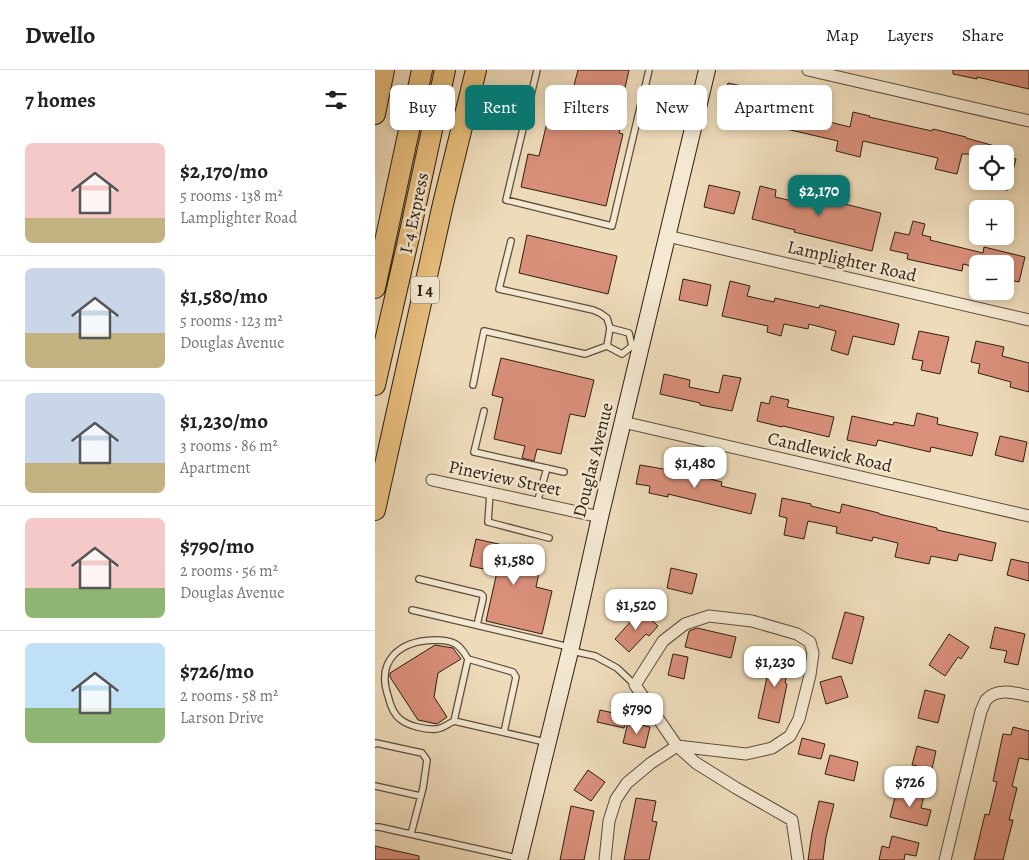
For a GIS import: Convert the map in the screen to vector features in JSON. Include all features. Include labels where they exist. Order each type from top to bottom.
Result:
[{"type":"highway","points":[[375,114],[383,70]]},
{"type":"highway","name":"I-4 Express","points":[[375,288],[422,70]]},
{"type":"highway","name":"I-4 Express","points":[[375,385],[445,70]]},
{"type":"highway","name":"I 4","points":[[375,510],[443,204],[476,70]]},
{"type":"main road","name":"Douglas Avenue","points":[[519,859],[623,422],[636,347],[667,236],[707,70]]},
{"type":"street","points":[[808,70],[1029,121]]},
{"type":"street","name":"Lamplighter Road","points":[[667,236],[1029,320]]},
{"type":"street","name":"Candlewick Road","points":[[623,422],[1029,516]]},
{"type":"street","name":"Pineview Street","points":[[432,480],[600,517]]},
{"type":"street","points":[[605,860],[609,821],[616,799],[627,783],[651,763],[677,746],[746,754],[772,748],[790,736],[799,719],[810,675],[813,653],[810,642],[797,634],[752,621],[709,616],[685,624],[663,641],[635,684],[677,746],[696,763],[735,788],[792,820],[798,860]]},
{"type":"street","points":[[945,860],[981,711],[987,700],[998,693],[1011,692],[1029,696]]},
{"type":"lane","points":[[537,70],[507,200],[612,226],[649,70]]},
{"type":"lane","points":[[511,241],[499,289],[600,313],[607,318],[610,328],[607,346]]},
{"type":"lane","points":[[473,384],[484,331],[585,354],[607,346],[622,354],[636,347],[629,333],[610,328]]},
{"type":"lane","points":[[484,411],[474,452],[564,472]]},
{"type":"lane","points":[[537,503],[547,468]]},
{"type":"lane","points":[[490,493],[488,522],[549,538]]},
{"type":"lane","points":[[419,579],[481,594],[483,599],[477,625]]},
{"type":"lane","points":[[412,610],[570,648],[595,656],[617,668],[635,684]]},
{"type":"lane","points":[[454,721],[467,659],[463,650],[457,644],[433,640],[405,647],[390,658],[384,676],[389,700],[399,719],[411,726],[436,729],[454,721],[547,742]]},
{"type":"lane","points":[[467,659],[510,670],[516,677],[505,732]]},
{"type":"lane","points":[[375,744],[422,753],[427,760],[411,834]]},
{"type":"lane","points":[[375,786],[420,796]]},
{"type":"lane","points":[[375,827],[519,859]]},
{"type":"building","points":[[578,70],[629,70],[626,85],[574,85]]},
{"type":"building","points":[[953,70],[1029,70],[1029,89],[977,77],[977,79],[953,74]]},
{"type":"building","points":[[853,112],[932,131],[933,129],[991,145],[969,145],[969,154],[962,154],[957,174],[935,169],[938,158],[863,141],[860,157],[836,151],[838,141],[790,130],[832,130],[832,123],[850,127]]},
{"type":"building","points":[[545,130],[620,130],[619,133],[623,134],[606,206],[521,187],[528,154],[539,156]]},
{"type":"building","points":[[709,185],[740,192],[734,214],[704,207]]},
{"type":"building","points":[[760,186],[776,190],[775,197],[801,203],[805,186],[839,194],[837,202],[881,213],[872,251],[794,232],[795,230],[752,219]]},
{"type":"building","points":[[913,221],[925,224],[922,235],[931,237],[930,240],[983,253],[984,247],[1025,257],[1019,282],[1014,281],[1014,255],[969,255],[969,266],[963,264],[962,271],[907,259],[908,254],[890,250],[895,232],[909,235]]},
{"type":"building","points":[[527,235],[617,256],[608,294],[519,273]]},
{"type":"building","points":[[683,279],[711,285],[707,306],[679,300]]},
{"type":"building","points":[[730,281],[750,286],[747,296],[774,302],[775,298],[819,308],[820,305],[899,324],[894,345],[853,336],[848,355],[831,350],[836,331],[809,324],[808,329],[784,324],[781,336],[767,332],[768,326],[722,316]]},
{"type":"building","points":[[919,331],[949,337],[940,374],[921,370],[923,361],[912,359]]},
{"type":"building","points":[[976,341],[1004,347],[1002,356],[1029,363],[1029,392],[1010,387],[1011,382],[978,373],[980,364],[971,362]]},
{"type":"building","points":[[501,358],[594,380],[585,417],[570,414],[561,454],[537,449],[534,461],[522,458],[525,446],[494,439],[503,398],[492,395]]},
{"type":"building","points":[[664,374],[690,380],[689,387],[719,393],[723,375],[741,378],[732,411],[700,405],[700,403],[660,394]]},
{"type":"building","points":[[771,396],[789,400],[787,407],[834,417],[829,437],[757,421],[761,402],[769,404]]},
{"type":"building","points":[[917,413],[938,418],[937,424],[978,433],[972,456],[931,447],[930,452],[878,440],[876,446],[847,440],[852,416],[893,425],[894,422],[914,426]]},
{"type":"building","points":[[1000,436],[1027,442],[1023,462],[995,455]]},
{"type":"building","points":[[640,465],[687,473],[722,482],[721,486],[756,494],[751,514],[668,494],[668,497],[649,493],[650,486],[636,484]]},
{"type":"building","points":[[782,498],[840,513],[842,504],[937,528],[937,530],[996,543],[992,561],[959,554],[957,561],[931,556],[929,564],[895,557],[898,543],[873,537],[872,541],[836,533],[837,527],[808,521],[804,539],[784,535],[787,518],[779,516]]},
{"type":"building","points":[[476,539],[543,554],[536,587],[552,591],[542,634],[486,621],[497,572],[470,566]]},
{"type":"building","points":[[1011,559],[1029,563],[1029,581],[1007,575]]},
{"type":"building","points":[[671,568],[697,574],[692,594],[667,588]]},
{"type":"building","points":[[641,610],[658,626],[649,636],[646,634],[629,652],[615,639]]},
{"type":"building","points":[[845,612],[864,617],[852,664],[832,658]]},
{"type":"building","points":[[995,627],[1025,634],[1018,665],[1004,662],[1007,651],[990,648]]},
{"type":"building","points":[[697,628],[736,637],[731,658],[685,647],[689,631]]},
{"type":"building","points":[[949,634],[969,647],[961,659],[958,657],[945,676],[929,665]]},
{"type":"building","points":[[435,645],[453,648],[461,659],[438,673],[434,697],[447,717],[437,724],[418,720],[390,677],[390,673]]},
{"type":"building","points":[[773,650],[791,655],[779,723],[758,718]]},
{"type":"building","points":[[673,654],[688,657],[684,679],[668,675]]},
{"type":"building","points":[[841,676],[848,697],[826,704],[820,682]]},
{"type":"building","points":[[925,690],[945,695],[938,723],[918,718]]},
{"type":"building","points":[[600,710],[627,716],[624,728],[597,722]]},
{"type":"building","points":[[628,722],[650,727],[645,748],[623,743]]},
{"type":"building","points":[[1013,727],[1029,731],[1029,760],[1019,758],[1012,786],[1017,788],[1009,820],[1013,820],[1003,860],[974,860],[985,814],[989,815],[997,782],[993,781],[1003,734],[1011,735]]},
{"type":"building","points":[[802,738],[825,744],[821,759],[798,754]]},
{"type":"building","points":[[917,746],[936,751],[932,769],[912,765]]},
{"type":"building","points":[[830,755],[858,762],[854,781],[825,774]]},
{"type":"building","points":[[588,770],[605,782],[591,801],[574,790]]},
{"type":"building","points":[[897,789],[924,796],[921,808],[931,810],[927,826],[890,817]]},
{"type":"building","points":[[636,798],[656,801],[652,821],[657,822],[649,860],[624,860]]},
{"type":"building","points":[[819,801],[834,804],[823,860],[808,860],[812,833]]},
{"type":"building","points":[[571,806],[594,811],[584,860],[560,860]]},
{"type":"building","points":[[892,836],[919,843],[916,856],[905,854],[904,860],[879,860],[882,846],[889,848]]},
{"type":"building","points":[[375,846],[419,856],[419,860],[375,860]]}]
